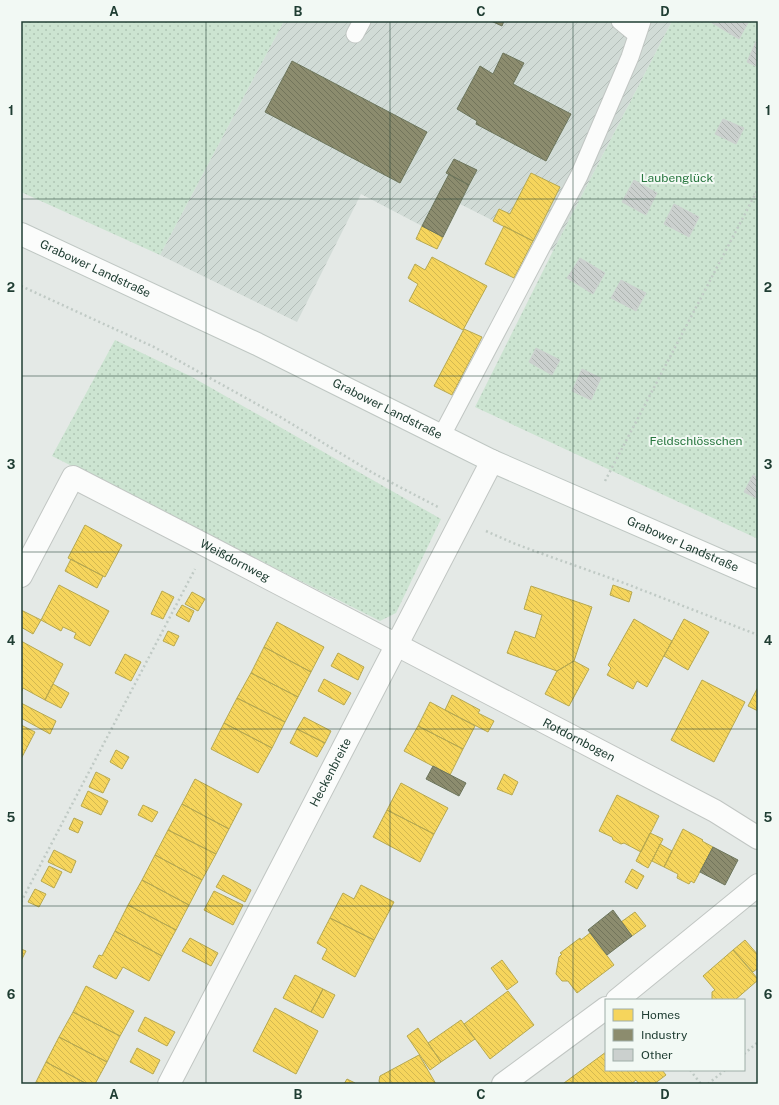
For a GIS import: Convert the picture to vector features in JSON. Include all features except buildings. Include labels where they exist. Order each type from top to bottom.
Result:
[{"type":"street","name":"Grabower Landstraße","points":[[21,234],[257,344],[492,461],[758,577]]},
{"type":"street","name":"Heckenbreite","points":[[169,1084],[492,461]]},
{"type":"street","name":"Weißdornweg","points":[[21,576],[73,477],[397,646]]},
{"type":"street","name":"Rotdornbogen","points":[[397,646],[715,811],[758,838]]},
{"type":"street","points":[[618,999],[758,885]]},
{"type":"street","points":[[503,1084],[605,1009]]},
{"type":"lane","points":[[442,436],[579,176],[630,57],[639,28],[620,21]]},
{"type":"path","points":[[603,485],[758,189]]},
{"type":"path","points":[[21,286],[154,347],[282,418],[373,473],[461,519],[512,543],[631,585],[758,635]]},
{"type":"path","points":[[21,902],[207,546]]},
{"type":"path","points":[[745,1053],[758,1042]]},
{"type":"path","points":[[691,1071],[701,1084]]},
{"type":"path","points":[[708,1084],[724,1071]]},
{"type":"shaded area","points":[[284,21],[672,21],[553,251],[460,204],[443,237],[361,194],[297,322],[160,255]]},
{"type":"green space","points":[[21,21],[284,21],[160,255],[21,192]]},
{"type":"green space","name":"Laubenglück","points":[[672,21],[758,21],[758,539],[475,407],[553,251]]},
{"type":"green space","points":[[115,340],[192,377],[441,519],[396,613],[380,621],[52,456]]},
{"type":"park label","name":"Feldschlösschen","points":[[696,441]]}]
